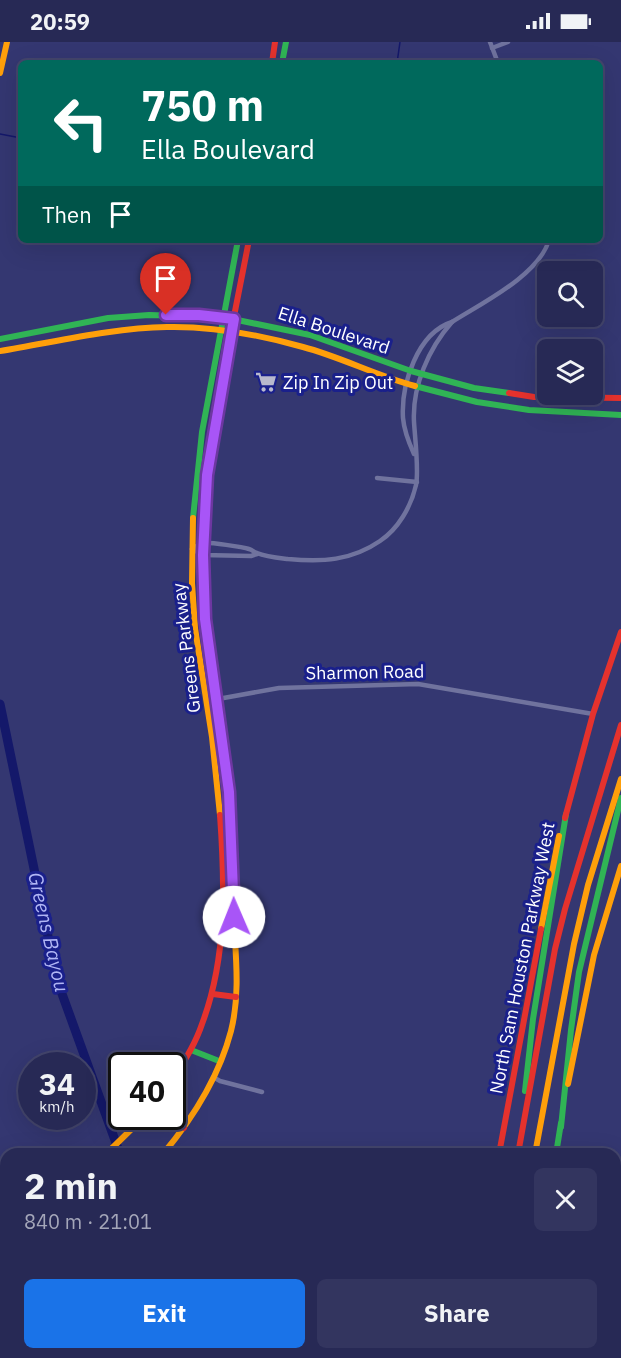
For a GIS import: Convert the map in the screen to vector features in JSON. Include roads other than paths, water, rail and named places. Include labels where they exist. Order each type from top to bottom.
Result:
[{"type":"main road","points":[[0,73],[7,42]]},
{"type":"main road","points":[[272,60],[275,42]]},
{"type":"main road","points":[[283,60],[286,42]]},
{"type":"main road","name":"Greens Parkway","points":[[186,1058],[213,994],[223,924],[219,793],[194,621],[192,549],[195,481],[238,243]]},
{"type":"main road","name":"Greens Parkway","points":[[186,1124],[213,1077],[232,1023],[236,998],[229,792],[218,699],[205,619],[203,543],[207,475],[249,243]]},
{"type":"main road","points":[[236,252],[247,254]]},
{"type":"main road","points":[[149,315],[149,328]]},
{"type":"main road","name":"Ella Boulevard","points":[[3,339],[108,318],[149,315],[223,317],[287,329],[452,383],[512,395],[537,396]]},
{"type":"main road","points":[[75,324],[78,337]]},
{"type":"main road","name":"Ella Boulevard","points":[[4,350],[149,328],[189,327],[284,342],[451,397],[509,408],[621,417]]},
{"type":"main road","points":[[3,339],[4,350]]},
{"type":"main road","points":[[331,356],[334,343]]},
{"type":"main road","points":[[509,408],[512,395]]},
{"type":"main road","name":"Ella Boulevard","points":[[603,398],[619,398]]},
{"type":"main road","points":[[208,402],[218,404]]},
{"type":"main road","points":[[566,405],[566,414]]},
{"type":"main road","points":[[194,621],[205,619]]},
{"type":"main road","name":"North Sam Houston Parkway West","points":[[500,1148],[554,857],[593,714],[621,632]]},
{"type":"main road","points":[[519,1148],[555,949],[621,725]]},
{"type":"main road","points":[[536,1148],[574,944],[588,885],[621,779]]},
{"type":"main road","points":[[561,1127],[579,973],[595,894],[621,798]]},
{"type":"main road","points":[[519,1148],[533,1019],[566,813]]},
{"type":"main road","points":[[557,1148],[582,1007],[594,955],[621,866]]},
{"type":"main road","points":[[213,994],[236,998]]},
{"type":"main road","points":[[191,1050],[219,1061]]},
{"type":"main road","points":[[112,1148],[132,1130]]},
{"type":"main road","name":"Greens Parkway","points":[[168,1148],[182,1130]]},
{"type":"street","points":[[490,42],[497,60]]},
{"type":"street","points":[[492,48],[508,42]]},
{"type":"street","points":[[415,457],[403,419],[407,384],[417,357],[429,338],[444,325],[523,276],[540,261],[548,243]]},
{"type":"street","points":[[192,549],[203,555],[251,556],[257,554],[316,561],[336,560],[370,548],[385,538],[399,524],[412,499],[417,482],[414,416],[418,388],[435,344],[452,322]]},
{"type":"street","points":[[377,478],[417,482]]},
{"type":"street","points":[[192,549],[203,543],[250,549],[257,554]]},
{"type":"street","name":"Sharmon Road","points":[[207,701],[279,688],[427,684],[593,714]]},
{"type":"street","points":[[213,1077],[219,1081],[262,1092]]},
{"type":"waterway","points":[[397,60],[400,42]]},
{"type":"waterway","points":[[0,134],[18,137]]},
{"type":"waterway","name":"Greens Bayou","points":[[0,704],[57,980],[118,1148]]},
{"type":"place","name":"Zip In Zip Out","points":[[266,382]]}]
